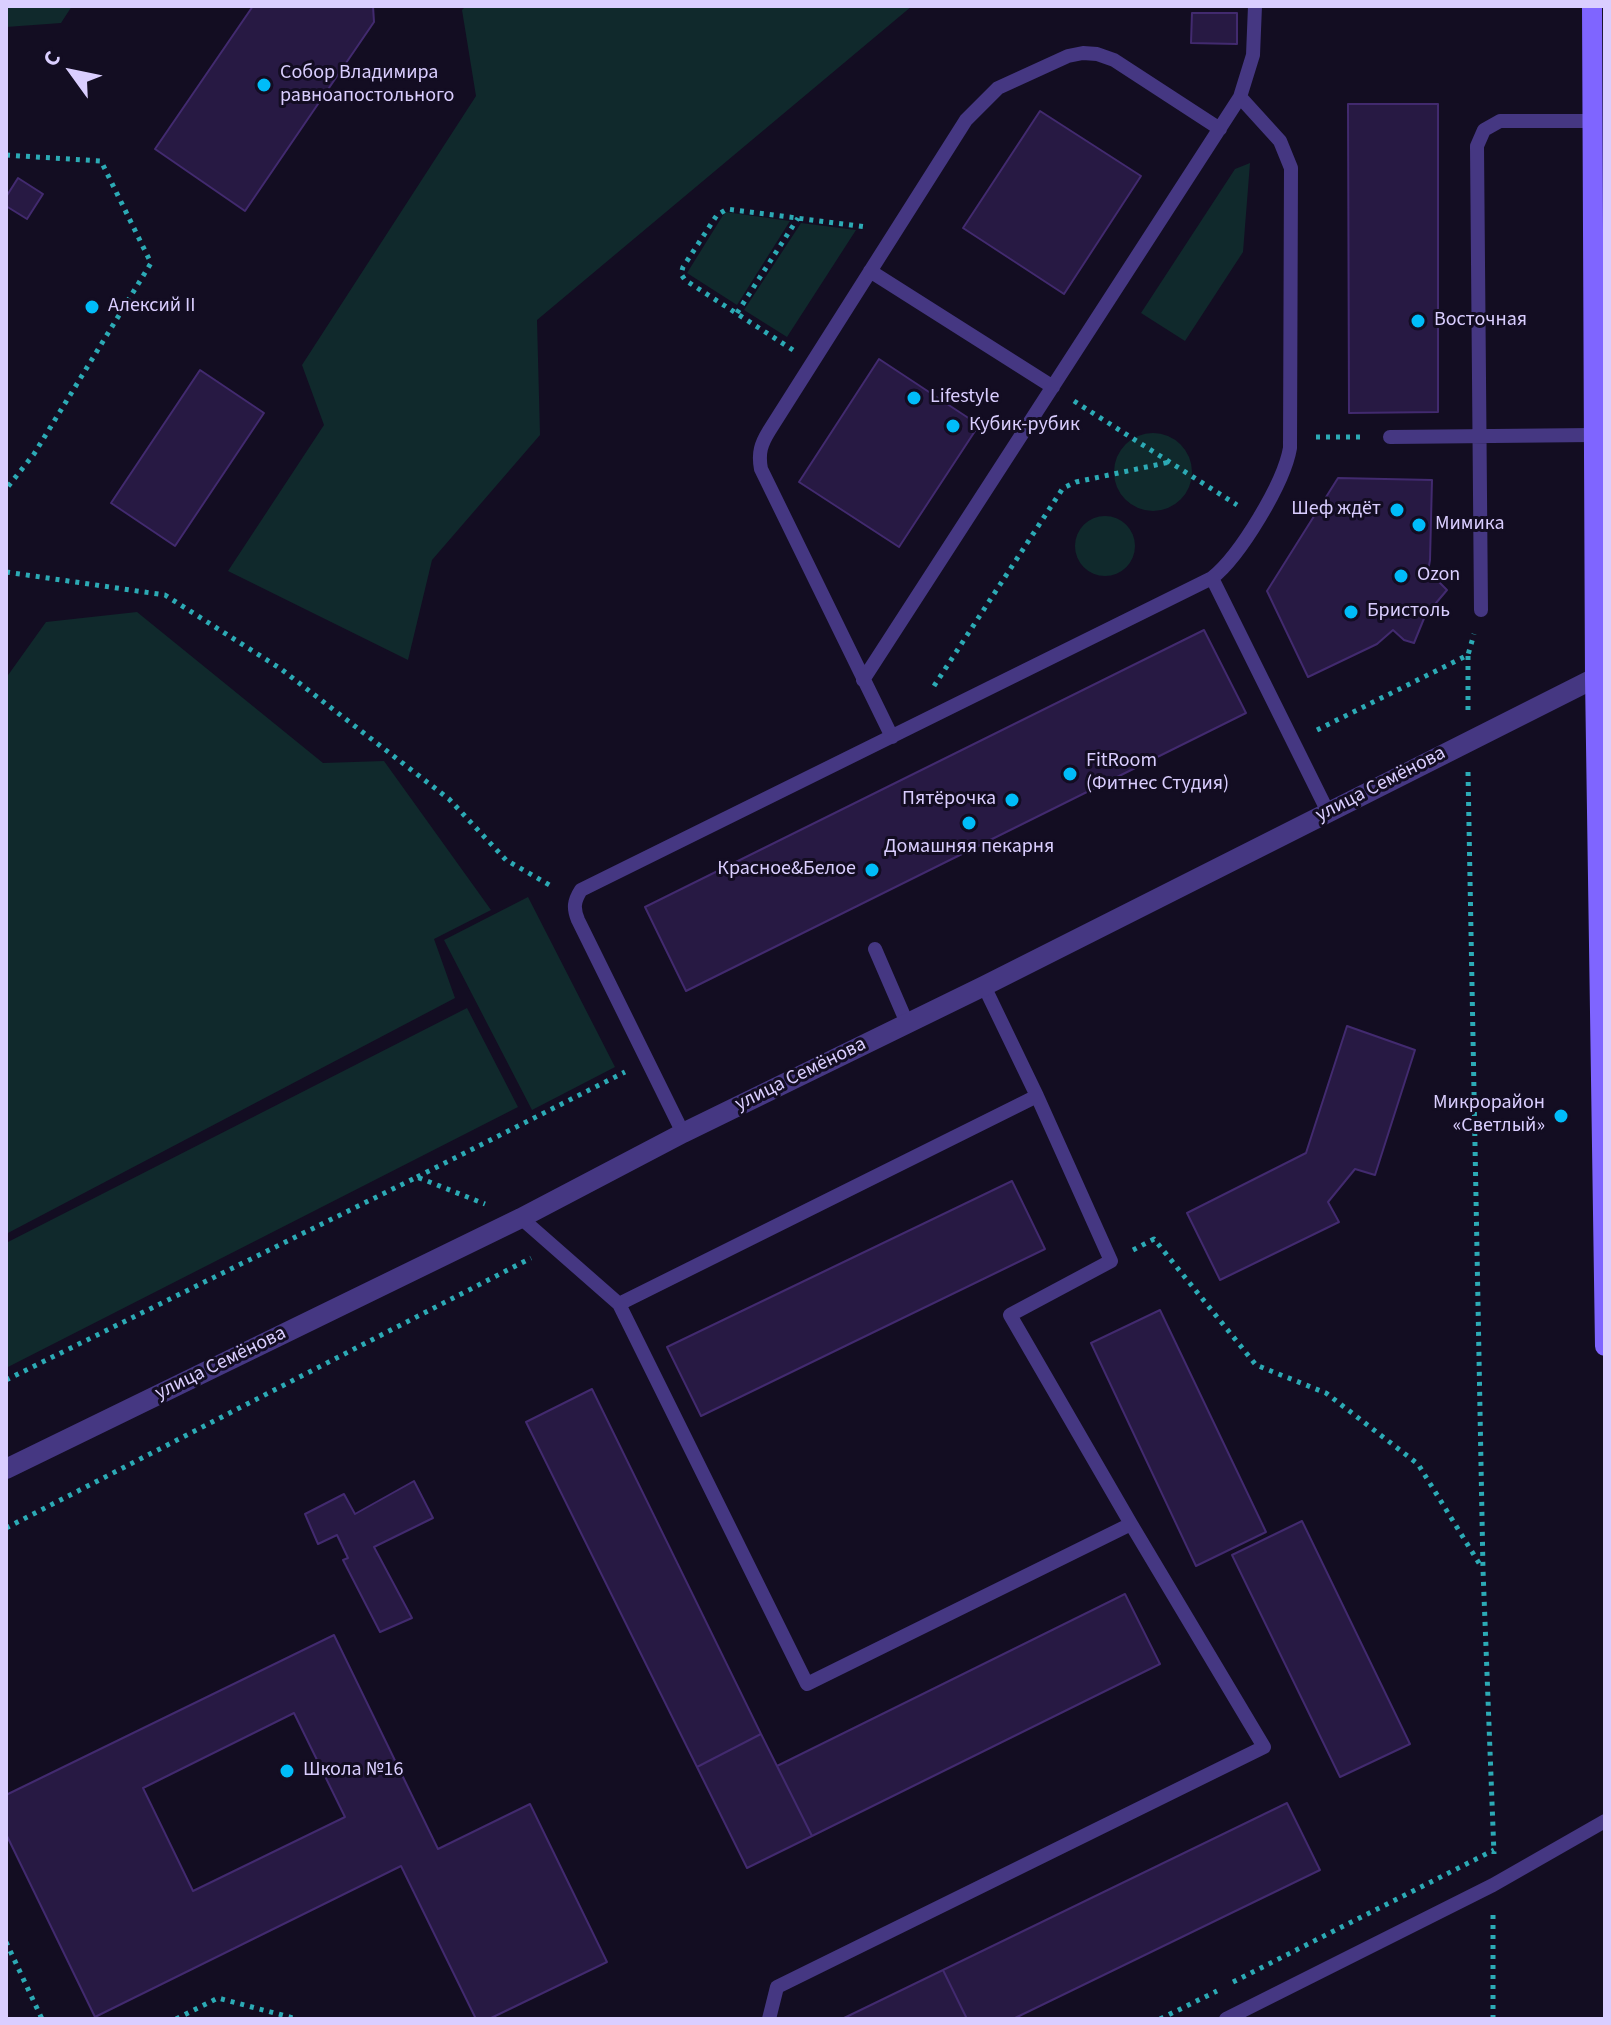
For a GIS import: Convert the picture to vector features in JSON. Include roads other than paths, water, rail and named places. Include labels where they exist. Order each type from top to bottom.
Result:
[{"type":"main road","points":[[1592,6],[1592,121],[1599,205],[1594,435],[1595,678],[1601,787],[1605,1346]]},
{"type":"street","name":"улица Семёнова","points":[[6,1469],[521,1218],[683,1133],[984,986],[1595,678]]},
{"type":"lane","points":[[863,680],[1240,97],[1253,55],[1255,6]]},
{"type":"lane","points":[[898,734],[863,680],[761,469],[761,445],[976,108],[998,88],[1068,56],[1097,54],[1114,60],[1220,129]]},
{"type":"lane","points":[[683,1133],[578,920],[575,900],[581,890],[1212,578],[1235,555],[1285,470],[1291,438],[1291,168],[1280,141],[1240,97]]},
{"type":"lane","points":[[1481,610],[1479,137],[1484,130],[1500,121],[1592,121]]},
{"type":"lane","points":[[870,271],[1053,387]]},
{"type":"lane","points":[[1390,437],[1594,435]]},
{"type":"lane","points":[[1212,578],[1328,812]]},
{"type":"lane","points":[[875,949],[907,1023]]},
{"type":"lane","points":[[769,2019],[777,1987],[1264,1747],[1010,1315],[1111,1261],[984,986]]},
{"type":"lane","points":[[619,1304],[1037,1096]]},
{"type":"lane","points":[[521,1218],[619,1304],[807,1684],[1131,1524]]},
{"type":"lane","points":[[1226,2019],[1493,1885],[1605,1821]]},
{"type":"place","name":"Собор Владимира равноапостольного","points":[[264,85]]},
{"type":"place","name":"Алексий II","points":[[92,307]]},
{"type":"place","name":"Восточная","points":[[1418,321]]},
{"type":"place","name":"Lifestyle","points":[[914,398]]},
{"type":"place","name":"Кубик-рубик","points":[[953,426]]},
{"type":"place","name":"Шеф ждёт","points":[[1397,510]]},
{"type":"place","name":"Мимика","points":[[1419,525]]},
{"type":"place","name":"Ozon","points":[[1401,576]]},
{"type":"place","name":"Бристоль","points":[[1351,612]]},
{"type":"place","name":"FitRoom (Фитнес Студия)","points":[[1070,774]]},
{"type":"place","name":"Пятёрочка","points":[[1012,800]]},
{"type":"place","name":"Домашняя пекарня","points":[[969,823]]},
{"type":"place","name":"Красное&Белое","points":[[872,870]]},
{"type":"place","name":"Микрорайон «Светлый»","points":[[1561,1116]]},
{"type":"place","name":"Школа №16","points":[[287,1771]]}]
